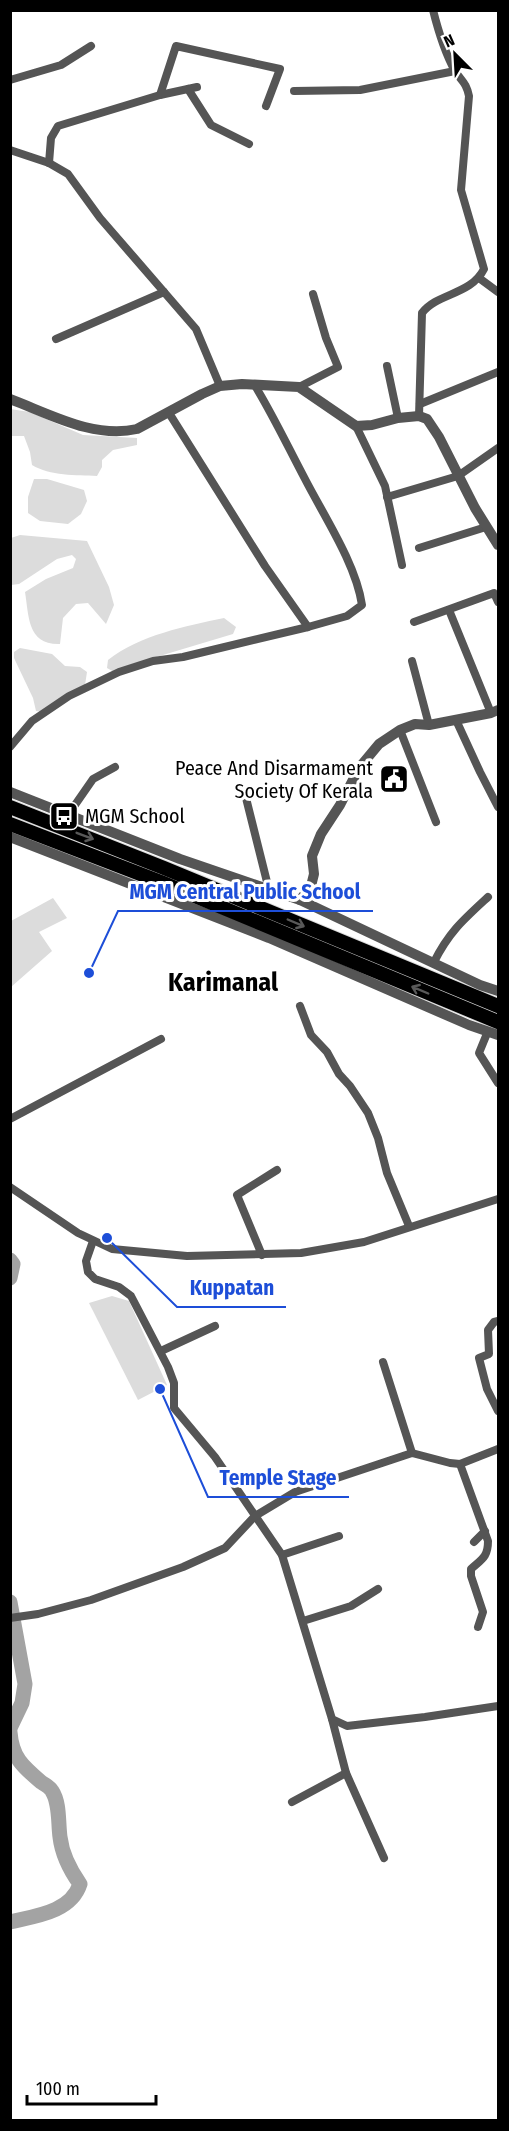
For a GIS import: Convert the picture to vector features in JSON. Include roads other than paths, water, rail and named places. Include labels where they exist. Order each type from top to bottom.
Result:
[{"type":"highway","points":[[10,807],[498,1006]]},
{"type":"highway","points":[[10,824],[161,882],[498,1022]]},
{"type":"street","points":[[433,10],[455,71],[467,84],[469,96],[461,190],[484,269],[479,278],[449,297],[428,304],[422,313],[420,410],[439,437],[458,476],[498,545]]},
{"type":"street","points":[[10,80],[61,65],[91,46]]},
{"type":"street","points":[[160,94],[176,46],[280,69],[266,106]]},
{"type":"street","points":[[294,91],[360,90],[455,71]]},
{"type":"street","points":[[49,163],[51,138],[58,126],[160,94],[197,87]]},
{"type":"street","points":[[188,89],[211,124],[249,144]]},
{"type":"street","points":[[10,150],[49,163],[68,174],[100,218],[196,329],[220,386]]},
{"type":"street","points":[[479,278],[498,292]]},
{"type":"street","points":[[56,339],[164,292]]},
{"type":"street","points":[[299,387],[338,367],[326,338],[313,294]]},
{"type":"street","points":[[387,366],[398,418]]},
{"type":"street","points":[[356,426],[372,425],[420,410],[498,372]]},
{"type":"street","points":[[10,747],[32,721],[69,696],[119,672],[153,661],[183,657],[308,627],[347,616],[362,605],[360,591],[338,540],[271,411],[254,384]]},
{"type":"street","points":[[10,399],[88,429],[126,431],[137,429],[220,386],[254,384],[299,387],[356,426],[385,486],[402,565]]},
{"type":"street","points":[[169,413],[265,566],[308,627]]},
{"type":"street","points":[[387,497],[458,476],[498,448]]},
{"type":"street","points":[[418,548],[486,527]]},
{"type":"street","points":[[414,622],[494,593],[498,602]]},
{"type":"street","points":[[300,900],[311,886],[314,874],[312,856],[321,834],[340,805],[359,768],[379,744],[400,730],[415,724],[429,725],[495,711],[449,610]]},
{"type":"street","points":[[412,661],[429,725]]},
{"type":"street","points":[[456,720],[498,807]]},
{"type":"street","points":[[400,730],[436,822]]},
{"type":"street","points":[[68,815],[93,779],[116,767]]},
{"type":"street","points":[[10,792],[180,859],[300,900],[498,992]]},
{"type":"street","points":[[245,794],[268,890]]},
{"type":"street","points":[[10,837],[269,938],[493,1033],[479,1053],[498,1083]]},
{"type":"street","points":[[434,962],[457,925],[488,897]]},
{"type":"street","points":[[300,1006],[311,1035],[327,1052],[339,1074],[368,1113],[378,1138],[387,1173],[410,1226]]},
{"type":"street","points":[[10,1119],[161,1039]]},
{"type":"street","points":[[262,1255],[237,1195],[277,1170]]},
{"type":"street","points":[[10,1187],[78,1233],[112,1249],[188,1256],[301,1252],[364,1242],[498,1199]]},
{"type":"street","points":[[93,1241],[86,1261],[88,1272],[95,1279],[119,1287],[131,1296],[174,1383],[174,1408],[215,1457],[282,1555],[346,1773],[384,1858]]},
{"type":"street","points":[[498,1321],[494,1322],[488,1330],[489,1354],[479,1358],[487,1389],[498,1411]]},
{"type":"street","points":[[160,1351],[215,1326]]},
{"type":"street","points":[[383,1362],[412,1453]]},
{"type":"street","points":[[10,1618],[92,1600],[183,1567],[225,1548],[255,1516],[295,1492],[412,1453],[460,1464],[498,1449]]},
{"type":"street","points":[[460,1464],[485,1531],[488,1551],[471,1569],[471,1576],[483,1612],[478,1627]]},
{"type":"street","points":[[474,1542],[485,1531]]},
{"type":"street","points":[[282,1555],[339,1536]]},
{"type":"street","points":[[303,1621],[351,1606],[378,1589]]},
{"type":"street","points":[[332,1719],[347,1726],[498,1706]]},
{"type":"street","points":[[292,1802],[346,1773]]},
{"type":"waterway","points":[[10,1260],[13,1264],[10,1278]]},
{"type":"waterway","points":[[10,1602],[25,1684],[22,1703],[10,1728]]},
{"type":"waterway","points":[[10,1732],[13,1748],[23,1766],[50,1788],[55,1796],[63,1850],[80,1884],[69,1901],[61,1907],[41,1915],[10,1922]]},
{"type":"place","name":"Peace And Disarmament Society Of Kerala","points":[[394,779]]},
{"type":"place","name":"MGM School","points":[[64,816]]},
{"type":"place","name":"MGM Central Public School","points":[[89,973]]},
{"type":"place","name":"Kuppatan","points":[[107,1238]]},
{"type":"place","name":"Temple Stage","points":[[160,1389]]},
{"type":"district","name":"Karimanal","points":[[223,982]]}]
